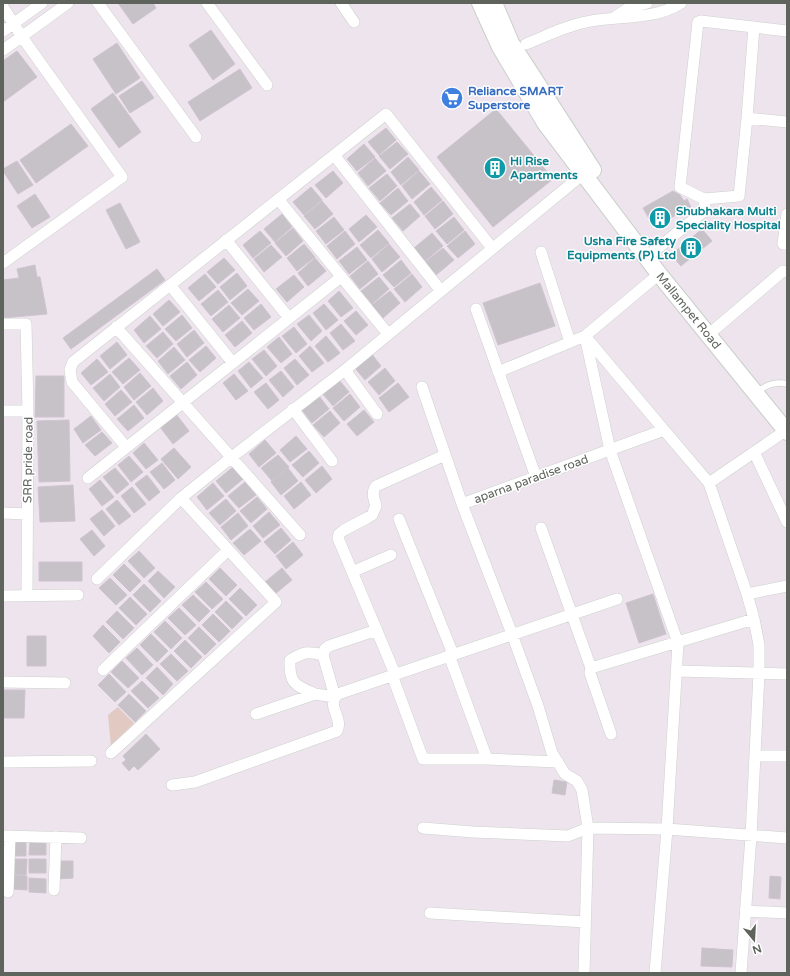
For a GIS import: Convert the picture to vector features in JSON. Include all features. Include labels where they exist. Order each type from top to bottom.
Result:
[{"type":"main road","name":"Mallampet Road","points":[[480,3],[500,47],[541,117],[653,252],[712,332],[786,426]]},
{"type":"main road","name":"Mallampet Road","points":[[494,3],[511,43],[587,171],[659,274],[712,332]]},
{"type":"street","points":[[3,31],[42,3]]},
{"type":"street","points":[[3,50],[68,3]]},
{"type":"street","points":[[98,3],[196,137]]},
{"type":"street","points":[[207,3],[267,85]]},
{"type":"street","points":[[341,3],[354,22]]},
{"type":"street","points":[[614,18],[628,8],[647,3]]},
{"type":"street","points":[[526,44],[578,24],[598,19],[650,15],[677,6],[681,3]]},
{"type":"street","points":[[3,7],[22,37],[122,177],[3,263]]},
{"type":"street","points":[[754,27],[739,196],[704,199],[680,187],[698,22],[701,21],[754,27],[787,31]]},
{"type":"street","points":[[126,448],[72,382],[70,370],[73,362],[386,114],[492,248]]},
{"type":"street","points":[[747,118],[787,122]]},
{"type":"street","points":[[334,155],[441,291]]},
{"type":"street","points":[[97,579],[181,498],[293,409],[345,370],[587,171]]},
{"type":"street","points":[[278,199],[388,334]]},
{"type":"street","points":[[653,252],[703,212],[706,207],[704,199]]},
{"type":"street","points":[[787,214],[784,244],[787,244]]},
{"type":"street","points":[[226,240],[289,318]]},
{"type":"street","points":[[541,252],[570,342]]},
{"type":"street","points":[[712,332],[783,272],[787,272]]},
{"type":"street","points":[[498,372],[585,336],[659,274]]},
{"type":"street","points":[[88,478],[342,276]]},
{"type":"street","points":[[170,285],[233,362]]},
{"type":"street","points":[[476,309],[536,477]]},
{"type":"street","name":"SRR pride road","points":[[3,324],[26,324],[28,411],[27,596]]},
{"type":"street","points":[[116,327],[300,535]]},
{"type":"street","points":[[585,336],[709,482],[754,619],[759,645],[759,673],[751,836],[741,973]]},
{"type":"street","points":[[585,336],[610,450],[678,643],[655,973]]},
{"type":"street","points":[[345,370],[376,414]]},
{"type":"street","points":[[422,387],[462,504]]},
{"type":"street","points":[[293,409],[332,460]]},
{"type":"street","points":[[3,411],[28,411]]},
{"type":"street","points":[[709,482],[754,452],[786,426]]},
{"type":"street","name":"aparna paradise road","points":[[584,973],[588,828],[582,790],[577,781],[565,774],[552,753],[538,706],[512,634],[462,504],[664,430]]},
{"type":"street","points":[[754,452],[787,522]]},
{"type":"street","points":[[445,455],[376,486],[373,494],[376,506],[372,515],[339,534],[338,538],[394,674],[423,759],[487,759],[558,762]]},
{"type":"street","points":[[111,753],[276,602],[181,498]]},
{"type":"street","points":[[3,513],[27,514]]},
{"type":"street","points":[[399,519],[451,655],[487,759]]},
{"type":"street","points":[[541,528],[591,668],[590,673],[611,734]]},
{"type":"street","points":[[103,670],[228,550]]},
{"type":"street","points":[[352,572],[391,555]]},
{"type":"street","points":[[747,594],[787,586]]},
{"type":"street","points":[[3,596],[78,595]]},
{"type":"street","points":[[172,785],[194,782],[337,731],[339,726],[333,702],[338,694],[617,599]]},
{"type":"street","points":[[591,668],[754,619]]},
{"type":"street","points":[[335,697],[323,655],[325,649],[329,646],[377,630]]},
{"type":"street","points":[[323,655],[310,652],[298,655],[290,660],[292,682],[315,694],[335,697]]},
{"type":"street","points":[[676,671],[787,674]]},
{"type":"street","points":[[3,682],[65,683]]},
{"type":"street","points":[[256,714],[315,694]]},
{"type":"street","points":[[755,756],[787,756]]},
{"type":"street","points":[[3,762],[91,761]]},
{"type":"street","points":[[423,828],[473,832],[568,836],[588,828],[666,829],[787,838]]},
{"type":"street","points":[[8,892],[7,836],[81,838]]},
{"type":"street","points":[[54,890],[56,837]]},
{"type":"street","points":[[745,911],[787,913]]},
{"type":"street","points":[[430,913],[585,922]]},
{"type":"lane","points":[[759,390],[779,382],[787,384]]},
{"type":"shaded area","points":[[118,707],[134,723],[111,747],[108,715]]},
{"type":"building","points":[[118,3],[153,3],[156,8],[133,24]]},
{"type":"building","points":[[211,30],[235,64],[213,80],[189,45]]},
{"type":"building","points":[[117,43],[140,78],[116,94],[93,59]]},
{"type":"building","points":[[17,51],[37,77],[3,102],[3,61]]},
{"type":"building","points":[[240,69],[252,88],[200,121],[188,102]]},
{"type":"building","points":[[142,81],[154,98],[130,113],[119,96]]},
{"type":"building","points":[[113,93],[141,132],[119,148],[91,109]]},
{"type":"building","name":"Hi Rise Apartments","points":[[496,109],[553,179],[493,227],[437,157]]},
{"type":"building","points":[[71,124],[88,146],[36,183],[20,160]]},
{"type":"building","points":[[386,128],[396,140],[379,155],[368,142]]},
{"type":"building","points":[[397,142],[408,154],[390,169],[379,156]]},
{"type":"building","points":[[364,144],[375,157],[357,171],[347,159]]},
{"type":"building","points":[[408,157],[419,170],[401,185],[391,172]]},
{"type":"building","points":[[375,158],[386,171],[368,186],[358,173]]},
{"type":"building","points":[[17,161],[33,185],[18,194],[3,171],[3,169]]},
{"type":"building","points":[[333,171],[343,183],[326,198],[315,185]]},
{"type":"building","points":[[419,171],[430,184],[412,199],[402,186]]},
{"type":"building","points":[[387,174],[397,186],[380,201],[369,188]]},
{"type":"building","points":[[311,187],[322,200],[304,215],[293,202]]},
{"type":"building","points":[[431,187],[442,200],[424,215],[414,202]]},
{"type":"building","points":[[398,188],[408,201],[391,215],[380,203]]},
{"type":"building","name":"Shubhakara Multi Speciality Hospital","points":[[673,191],[680,195],[684,201],[687,199],[691,207],[654,227],[643,208]]},
{"type":"building","points":[[35,194],[50,217],[32,228],[17,206]]},
{"type":"building","points":[[322,201],[333,214],[315,229],[304,216]]},
{"type":"building","points":[[443,201],[453,214],[435,229],[425,216]]},
{"type":"building","points":[[120,203],[140,242],[126,249],[106,210]]},
{"type":"building","points":[[410,204],[420,216],[403,231],[392,218]]},
{"type":"building","points":[[282,214],[292,227],[275,242],[264,229]]},
{"type":"building","points":[[366,215],[377,227],[359,242],[349,229]]},
{"type":"building","points":[[334,217],[344,230],[326,244],[316,231]]},
{"type":"building","points":[[454,217],[464,230],[447,244],[436,231]]},
{"type":"building","points":[[293,228],[303,241],[286,256],[275,243]]},
{"type":"building","name":"Usha Fire Safety Equipments (P) Ltd","points":[[702,229],[712,241],[681,266],[671,255]]},
{"type":"building","points":[[378,230],[389,243],[371,258],[360,245]]},
{"type":"building","points":[[260,231],[271,243],[253,258],[243,245]]},
{"type":"building","points":[[345,231],[355,244],[337,259],[327,246]]},
{"type":"building","points":[[465,231],[475,244],[458,258],[447,246]]},
{"type":"building","points":[[432,233],[443,246],[425,261],[414,248]]},
{"type":"building","points":[[304,244],[315,257],[297,271],[287,258]]},
{"type":"building","points":[[389,244],[400,257],[382,272],[372,259]]},
{"type":"building","points":[[271,245],[282,257],[264,272],[254,259]]},
{"type":"building","points":[[357,247],[367,260],[349,274],[339,261]]},
{"type":"building","points":[[443,248],[454,260],[436,275],[425,262]]},
{"type":"building","points":[[224,258],[235,270],[218,284],[207,272]]},
{"type":"building","points":[[315,258],[326,271],[308,286],[298,273]]},
{"type":"building","points":[[401,260],[411,273],[394,287],[383,275]]},
{"type":"building","points":[[368,261],[378,274],[360,289],[350,276]]},
{"type":"building","points":[[35,265],[37,277],[40,277],[47,314],[3,318],[3,280],[19,278],[17,269]]},
{"type":"building","points":[[157,269],[165,280],[71,349],[63,338]]},
{"type":"building","points":[[237,273],[247,286],[230,300],[220,287]]},
{"type":"building","points":[[205,274],[216,287],[199,301],[188,288]]},
{"type":"building","points":[[412,274],[422,287],[405,302],[394,289]]},
{"type":"building","points":[[294,275],[304,287],[287,302],[276,289]]},
{"type":"building","points":[[379,277],[389,289],[372,304],[361,291]]},
{"type":"building","points":[[540,283],[555,326],[498,345],[483,303]]},
{"type":"building","points":[[248,289],[259,301],[242,315],[231,303]]},
{"type":"building","points":[[218,290],[228,302],[211,316],[201,304]]},
{"type":"building","points":[[339,291],[353,308],[341,317],[328,301]]},
{"type":"building","points":[[390,291],[400,303],[383,318],[372,305]]},
{"type":"building","points":[[169,300],[180,312],[163,326],[153,314]]},
{"type":"building","points":[[261,304],[271,317],[254,330],[244,318]]},
{"type":"building","points":[[324,304],[338,320],[326,330],[313,313]]},
{"type":"building","points":[[229,305],[240,318],[223,332],[212,319]]},
{"type":"building","points":[[356,311],[368,325],[356,335],[344,321]]},
{"type":"building","points":[[182,315],[192,328],[176,341],[165,329]]},
{"type":"building","points":[[309,315],[322,331],[311,341],[297,324]]},
{"type":"building","points":[[150,316],[161,329],[144,343],[134,330]]},
{"type":"building","points":[[242,321],[252,333],[235,347],[225,335]]},
{"type":"building","points":[[341,324],[355,341],[343,350],[330,333]]},
{"type":"building","points":[[294,327],[307,344],[296,353],[282,336]]},
{"type":"building","points":[[194,330],[204,343],[187,357],[177,344]]},
{"type":"building","points":[[163,332],[173,344],[157,358],[146,346]]},
{"type":"building","points":[[326,336],[340,353],[328,362],[315,346]]},
{"type":"building","points":[[279,337],[292,354],[281,363],[267,347]]},
{"type":"building","points":[[117,342],[127,355],[110,369],[100,356]]},
{"type":"building","points":[[206,346],[216,358],[200,372],[189,360]]},
{"type":"building","points":[[310,346],[324,363],[312,372],[299,356]]},
{"type":"building","points":[[174,347],[185,360],[168,374],[158,361]]},
{"type":"building","points":[[264,350],[277,366],[266,376],[252,359]]},
{"type":"building","points":[[371,353],[381,366],[365,380],[354,367]]},
{"type":"building","points":[[129,358],[140,370],[123,384],[112,372]]},
{"type":"building","points":[[97,359],[108,372],[91,385],[81,373]]},
{"type":"building","points":[[295,359],[309,375],[297,385],[284,368]]},
{"type":"building","points":[[187,362],[197,375],[181,389],[170,376]]},
{"type":"building","points":[[249,362],[263,378],[251,388],[238,371]]},
{"type":"building","points":[[385,368],[395,381],[379,395],[368,382]]},
{"type":"building","points":[[281,371],[294,387],[283,397],[269,380]]},
{"type":"building","points":[[140,373],[151,386],[134,400],[124,387]]},
{"type":"building","points":[[110,374],[120,387],[104,401],[93,388]]},
{"type":"building","points":[[234,374],[248,391],[236,400],[223,383]]},
{"type":"building","points":[[36,376],[64,376],[64,417],[35,417]]},
{"type":"building","points":[[339,380],[349,392],[333,406],[322,393]]},
{"type":"building","points":[[266,383],[279,400],[268,409],[254,392]]},
{"type":"building","points":[[398,383],[409,397],[389,412],[379,398]]},
{"type":"building","points":[[153,388],[163,401],[147,415],[136,402]]},
{"type":"building","points":[[121,390],[132,402],[115,416],[105,404]]},
{"type":"building","points":[[350,394],[360,407],[344,421],[333,408]]},
{"type":"building","points":[[319,396],[329,409],[312,423],[302,410]]},
{"type":"building","points":[[134,405],[144,418],[128,431],[117,419]]},
{"type":"building","points":[[364,410],[374,422],[357,436],[347,424]]},
{"type":"building","points":[[330,411],[340,423],[324,437],[313,425]]},
{"type":"building","points":[[176,414],[189,431],[173,444],[160,427]]},
{"type":"building","points":[[91,416],[101,430],[83,443],[74,429]]},
{"type":"building","points":[[69,420],[70,481],[39,482],[37,421]]},
{"type":"building","points":[[102,432],[112,443],[95,456],[85,445]]},
{"type":"building","points":[[296,436],[307,449],[290,462],[280,450]]},
{"type":"building","points":[[265,440],[276,453],[259,467],[249,454]]},
{"type":"building","points":[[144,443],[158,460],[146,469],[133,453]]},
{"type":"building","points":[[174,448],[191,467],[178,479],[161,459]]},
{"type":"building","points":[[309,451],[319,463],[303,477],[292,465]]},
{"type":"building","points":[[278,455],[289,467],[272,481],[261,468]]},
{"type":"building","points":[[129,456],[143,472],[131,482],[118,465]]},
{"type":"building","points":[[162,463],[175,480],[164,489],[150,472]]},
{"type":"building","points":[[322,466],[332,479],[316,493],[305,480]]},
{"type":"building","points":[[233,467],[243,479],[226,493],[216,481]]},
{"type":"building","points":[[115,468],[129,484],[117,494],[103,477]]},
{"type":"building","points":[[288,468],[298,481],[281,495],[271,482]]},
{"type":"building","points":[[147,475],[160,492],[149,501],[135,484]]},
{"type":"building","points":[[100,480],[114,497],[102,506],[89,489]]},
{"type":"building","points":[[245,482],[256,495],[239,508],[228,496]]},
{"type":"building","points":[[301,482],[311,495],[294,509],[284,496]]},
{"type":"building","points":[[213,483],[224,496],[207,510],[197,497]]},
{"type":"building","points":[[73,485],[75,521],[40,522],[38,487]]},
{"type":"building","points":[[132,487],[146,504],[134,513],[121,496]]},
{"type":"building","points":[[257,497],[267,509],[251,523],[240,511]]},
{"type":"building","points":[[226,499],[236,511],[220,525],[209,513]]},
{"type":"building","points":[[117,500],[131,516],[119,525],[106,509]]},
{"type":"building","points":[[102,510],[115,526],[104,536],[90,519]]},
{"type":"building","points":[[269,512],[280,525],[263,538],[253,526]]},
{"type":"building","points":[[238,513],[248,526],[231,540],[221,527]]},
{"type":"building","points":[[281,528],[291,540],[275,554],[264,542]]},
{"type":"building","points":[[250,529],[261,541],[244,555],[233,543]]},
{"type":"building","points":[[92,530],[105,546],[94,556],[80,539]]},
{"type":"building","points":[[293,542],[303,555],[286,569],[276,556]]},
{"type":"building","points":[[139,551],[155,568],[144,578],[128,561]]},
{"type":"building","points":[[39,562],[82,562],[82,581],[39,581]]},
{"type":"building","points":[[124,564],[141,581],[130,592],[113,575]]},
{"type":"building","points":[[220,568],[237,585],[226,596],[209,579]]},
{"type":"building","points":[[282,568],[292,580],[275,594],[265,582]]},
{"type":"building","points":[[158,571],[175,587],[164,598],[148,581]]},
{"type":"building","points":[[110,578],[127,595],[116,605],[99,588]]},
{"type":"building","points":[[206,582],[223,599],[212,609],[195,592]]},
{"type":"building","points":[[144,584],[161,601],[150,612],[133,595]]},
{"type":"building","points":[[240,588],[257,605],[246,616],[229,599]]},
{"type":"building","points":[[653,594],[666,634],[639,643],[626,603]]},
{"type":"building","points":[[193,595],[210,611],[199,622],[182,605]]},
{"type":"building","points":[[130,597],[147,614],[136,625],[119,608]]},
{"type":"building","points":[[226,601],[243,618],[232,629],[215,612]]},
{"type":"building","points":[[179,608],[196,625],[185,635],[168,618]]},
{"type":"building","points":[[117,611],[134,628],[123,639],[106,622]]},
{"type":"building","points":[[213,614],[230,631],[219,642],[202,625]]},
{"type":"building","points":[[165,621],[182,638],[171,649],[154,632]]},
{"type":"building","points":[[103,625],[120,642],[109,653],[93,636]]},
{"type":"building","points":[[199,627],[216,644],[205,655],[188,638]]},
{"type":"building","points":[[151,634],[168,651],[157,662],[140,645]]},
{"type":"building","points":[[27,636],[46,636],[46,666],[27,666]]},
{"type":"building","points":[[185,640],[202,657],[191,668],[174,651]]},
{"type":"building","points":[[137,648],[153,665],[142,675],[126,658]]},
{"type":"building","points":[[171,654],[188,671],[177,681],[160,664]]},
{"type":"building","points":[[122,661],[139,678],[128,688],[111,672]]},
{"type":"building","points":[[157,667],[173,684],[163,695],[146,678]]},
{"type":"building","points":[[109,674],[126,692],[115,702],[98,685]]},
{"type":"building","points":[[142,681],[159,698],[148,708],[131,691]]},
{"type":"building","points":[[3,690],[25,690],[24,718],[3,718]]},
{"type":"building","points":[[129,694],[146,711],[135,722],[118,705]]},
{"type":"building","points":[[146,734],[160,749],[138,770],[134,766],[129,771],[122,763],[126,760],[123,756]]},
{"type":"building","points":[[554,780],[567,782],[565,795],[552,793]]},
{"type":"building","points":[[12,842],[26,842],[26,856],[12,856]]},
{"type":"building","points":[[30,842],[46,842],[46,855],[29,855]]},
{"type":"building","points":[[10,859],[27,859],[26,875],[9,874]]},
{"type":"building","points":[[29,859],[46,859],[46,873],[29,873]]},
{"type":"building","points":[[56,861],[73,861],[73,878],[57,879]]},
{"type":"building","points":[[10,875],[27,876],[27,890],[10,889]]},
{"type":"building","points":[[770,876],[781,877],[780,899],[769,898]]},
{"type":"building","points":[[29,878],[46,879],[46,893],[29,892]]},
{"type":"building","points":[[702,948],[733,950],[732,967],[701,966]]},
{"type":"place","name":"Reliance SMART Superstore","points":[[452,98]]},
{"type":"place","name":"Hi Rise Apartments","points":[[495,168]]},
{"type":"place","name":"Shubhakara Multi Speciality Hospital","points":[[660,218]]},
{"type":"place","name":"Usha Fire Safety Equipments (P) Ltd","points":[[691,248]]}]
